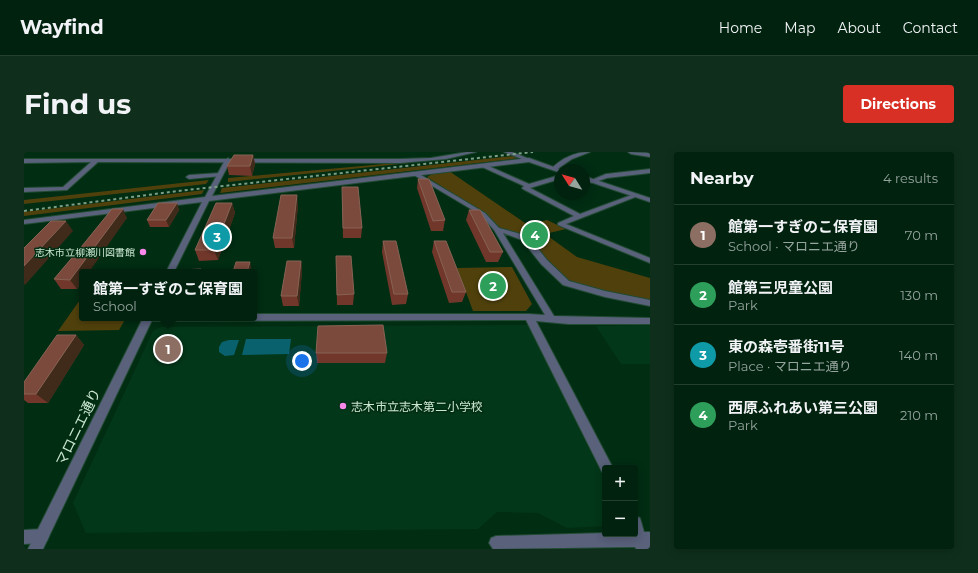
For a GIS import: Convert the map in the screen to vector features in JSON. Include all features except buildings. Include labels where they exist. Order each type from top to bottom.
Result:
[{"type":"street","points":[[172,269],[220,175],[226,152]]},
{"type":"street","points":[[225,160],[234,152]]},
{"type":"street","points":[[454,152],[462,155]]},
{"type":"street","points":[[24,161],[357,160],[391,162],[462,155],[473,152]]},
{"type":"street","points":[[507,152],[554,169]]},
{"type":"street","points":[[561,164],[564,160],[578,153],[587,152]]},
{"type":"street","points":[[631,152],[650,155]]},
{"type":"street","points":[[348,154],[357,160]]},
{"type":"street","points":[[24,222],[529,160]]},
{"type":"street","points":[[24,190],[65,189],[96,161]]},
{"type":"street","points":[[482,165],[529,186]]},
{"type":"street","points":[[592,181],[606,176],[650,171]]},
{"type":"street","points":[[414,173],[483,214],[497,229],[552,320]]},
{"type":"street","points":[[189,177],[220,175]]},
{"type":"street","points":[[554,179],[525,188],[579,216]]},
{"type":"street","points":[[592,181],[650,200]]},
{"type":"street","points":[[636,195],[560,224],[650,261]]},
{"type":"street","points":[[497,229],[525,238],[544,262],[566,283],[605,294],[650,303]]},
{"type":"street","points":[[529,317],[605,465]]},
{"type":"street","points":[[257,318],[529,317],[568,321],[650,320]]},
{"type":"street","name":"マロニエ通り","points":[[35,549],[147,321]]},
{"type":"street","points":[[496,543],[645,542],[638,528]]},
{"type":"street","points":[[24,537],[42,536]]},
{"type":"shaded area","points":[[513,156],[520,158],[220,193],[222,188]]},
{"type":"shaded area","points":[[406,162],[409,163],[228,182],[228,178]]},
{"type":"shaded area","points":[[449,171],[528,225],[547,220],[566,229],[545,234],[577,257],[650,278],[650,301],[568,281],[545,260],[527,237],[500,228],[485,214],[427,177],[436,172]]},
{"type":"shaded area","points":[[209,180],[206,184],[24,204],[24,200]]},
{"type":"shaded area","points":[[204,190],[202,194],[24,216],[24,212]]},
{"type":"shaded area","points":[[512,267],[532,304],[526,311],[473,311],[457,268]]},
{"type":"shaded area","points":[[79,301],[79,321],[124,321],[119,330],[58,331]]},
{"type":"shaded area","name":"志木市立志木第二小学校","points":[[528,325],[602,475],[602,526],[567,528],[538,513],[497,512],[478,529],[86,533],[73,503],[153,331],[161,327]]},
{"type":"shaded area","points":[[650,325],[650,364],[621,364],[596,326]]},
{"type":"water","points":[[246,339],[291,339],[289,354],[242,355]]},
{"type":"water","points":[[239,340],[234,355],[225,356],[219,352],[219,347],[222,342]]},
{"type":"railway","points":[[24,211],[178,191],[533,152]]},
{"type":"place","name":"西原ふれあい第三公園","points":[[535,235]]},
{"type":"place","name":"東の森壱番街11号","points":[[217,237]]},
{"type":"place","name":"志木市立柳瀬川図書館","points":[[143,252]]},
{"type":"place","name":"館第三児童公園","points":[[493,286]]},
{"type":"place","name":"館第一すぎのこ保育園","points":[[168,349]]},
{"type":"place","name":"志木市立志木第二小学校","points":[[343,406]]}]
